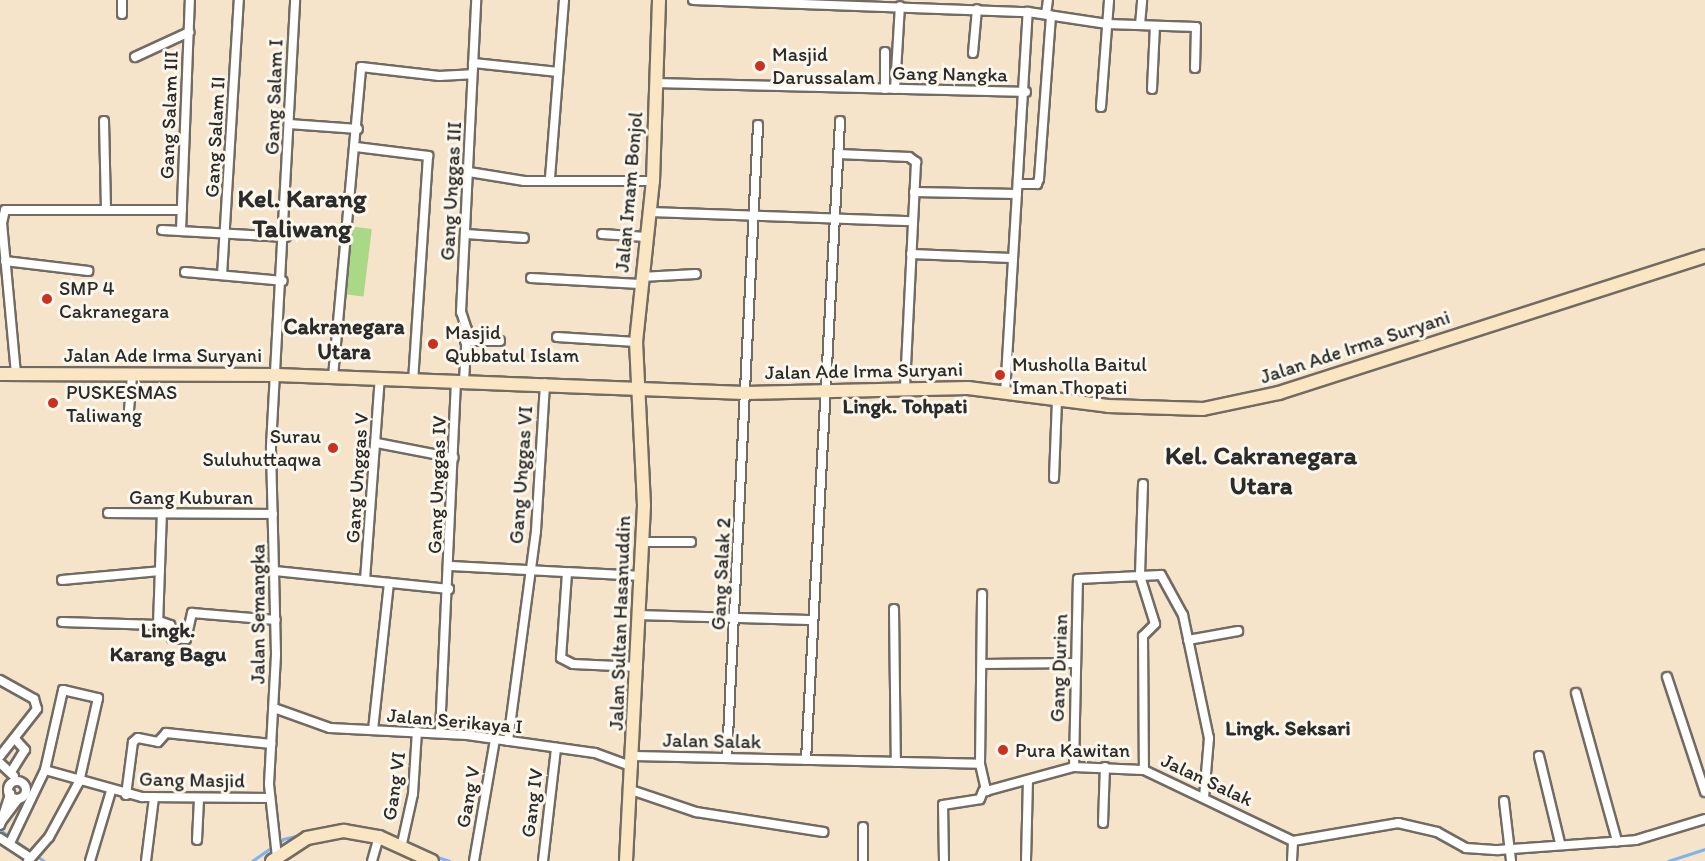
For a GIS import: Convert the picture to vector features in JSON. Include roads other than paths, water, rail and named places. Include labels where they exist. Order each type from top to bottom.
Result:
[{"type":"street","points":[[122,0],[122,14]]},
{"type":"street","name":"Gang Salam III","points":[[181,231],[190,0]]},
{"type":"street","name":"Gang Salam II","points":[[222,275],[239,0]]},
{"type":"street","name":"Gang Salam I","points":[[277,375],[286,237],[295,0]]},
{"type":"street","name":"Gang Unggas III","points":[[460,381],[465,341],[466,234],[476,0]]},
{"type":"street","points":[[550,178],[564,0]]},
{"type":"street","name":"Jalan Imam Bonjol","points":[[637,387],[636,342],[640,280],[653,181],[659,0]]},
{"type":"street","points":[[693,0],[856,2],[1028,12],[1107,24],[1197,28],[1195,68]]},
{"type":"street","points":[[1018,184],[1037,184],[1039,179],[1048,0]]},
{"type":"street","points":[[1101,107],[1109,0]]},
{"type":"street","points":[[1140,26],[1142,0]]},
{"type":"street","points":[[895,89],[900,6]]},
{"type":"street","points":[[974,53],[977,9]]},
{"type":"street","points":[[1005,394],[1011,258],[1026,93],[1028,12]]},
{"type":"street","points":[[1152,89],[1155,26]]},
{"type":"street","points":[[135,57],[189,32]]},
{"type":"street","points":[[885,52],[885,89]]},
{"type":"street","points":[[473,63],[557,72]]},
{"type":"street","points":[[333,377],[345,222],[358,129],[360,69],[365,64],[439,76],[472,74]]},
{"type":"street","name":"Gang Nangka","points":[[658,83],[1026,93]]},
{"type":"street","points":[[104,121],[106,210]]},
{"type":"street","points":[[806,760],[840,121]]},
{"type":"street","points":[[289,124],[358,129]]},
{"type":"street","name":"Gang Salak 2","points":[[726,757],[735,619],[758,125]]},
{"type":"street","points":[[356,147],[427,155],[413,379]]},
{"type":"street","points":[[838,154],[912,159],[914,192],[905,387]]},
{"type":"street","points":[[469,172],[524,181],[550,178],[653,181]]},
{"type":"street","points":[[914,192],[1017,194]]},
{"type":"street","points":[[16,374],[4,261],[2,216],[9,209],[182,210]]},
{"type":"street","points":[[650,212],[834,221],[912,221]]},
{"type":"street","points":[[162,230],[286,237]]},
{"type":"street","points":[[466,234],[524,238]]},
{"type":"street","points":[[602,234],[646,237]]},
{"type":"street","points":[[911,254],[1011,258]]},
{"type":"street","name":"Jalan Ade Irma Suryani","points":[[0,374],[277,375],[545,383],[745,393],[905,387],[1005,394],[1144,409],[1244,403],[1705,256]]},
{"type":"street","points":[[4,261],[88,271]]},
{"type":"street","points":[[185,272],[283,281]]},
{"type":"street","points":[[531,278],[640,280],[696,274]]},
{"type":"street","points":[[556,337],[636,342]]},
{"type":"street","points":[[465,341],[500,341]]},
{"type":"street","points":[[129,410],[132,375]]},
{"type":"street","name":"Jalan Semangka","points":[[275,856],[270,798],[276,620],[273,514],[277,375]]},
{"type":"street","name":"Gang Unggas V","points":[[365,580],[377,443],[380,378]]},
{"type":"street","name":"Gang Unggas IV","points":[[440,732],[460,381]]},
{"type":"street","name":"Gang Unggas VI","points":[[508,741],[531,570],[545,383]]},
{"type":"street","name":"Jalan Sultan Hasanuddin","points":[[626,861],[643,542],[643,428],[637,387]]},
{"type":"street","points":[[1054,478],[1057,401]]},
{"type":"street","points":[[377,443],[454,458]]},
{"type":"street","points":[[1143,484],[1140,576],[1155,624],[1143,636],[1144,770]]},
{"type":"street","name":"Gang Kuburan","points":[[108,513],[273,514]]},
{"type":"street","points":[[62,622],[154,627],[159,621],[162,513]]},
{"type":"street","points":[[643,542],[691,542]]},
{"type":"street","points":[[451,566],[642,576]]},
{"type":"street","points":[[62,580],[160,571]]},
{"type":"street","points":[[275,571],[449,589]]},
{"type":"street","points":[[567,573],[561,658],[573,664],[638,667]]},
{"type":"street","name":"Gang Durian","points":[[1074,767],[1077,582],[1086,576],[1140,576]]},
{"type":"street","points":[[1140,576],[1167,579],[1188,640],[1209,738],[1204,797]]},
{"type":"street","points":[[373,730],[389,583]]},
{"type":"street","points":[[982,594],[980,764],[983,791]]},
{"type":"street","points":[[894,609],[896,762]]},
{"type":"street","points":[[159,621],[170,625],[172,638],[186,639],[192,613],[276,620]]},
{"type":"street","points":[[640,615],[813,620]]},
{"type":"street","points":[[1188,640],[1238,631]]},
{"type":"street","points":[[982,664],[1076,663]]},
{"type":"street","points":[[1667,677],[1705,792]]},
{"type":"street","points":[[0,680],[37,703],[15,739],[0,756]]},
{"type":"street","points":[[0,838],[12,839],[29,858],[36,848],[49,837],[79,782],[100,702],[68,687],[45,770],[12,839]]},
{"type":"street","points":[[1576,693],[1617,841]]},
{"type":"street","name":"Jalan Serikaya I","points":[[274,708],[325,727],[440,732],[595,753],[633,762]]},
{"type":"street","name":"Gang VI","points":[[402,844],[417,731]]},
{"type":"street","points":[[126,795],[133,742],[138,738],[158,742],[166,733],[271,744]]},
{"type":"street","points":[[11,772],[25,750],[15,739]]},
{"type":"street","name":"Gang V","points":[[474,861],[495,739]]},
{"type":"street","name":"Gang IV","points":[[543,861],[556,748]]},
{"type":"street","points":[[1539,756],[1560,843]]},
{"type":"street","name":"Jalan Salak","points":[[633,762],[726,757],[980,764]]},
{"type":"street","points":[[0,763],[26,790],[10,799]]},
{"type":"street","name":"Jalan Salak","points":[[944,861],[944,805],[980,799],[983,791],[1028,781],[1074,767],[1144,770],[1293,841]]},
{"type":"street","points":[[1103,823],[1105,767]]},
{"type":"street","name":"Gang Masjid","points":[[45,770],[126,795],[199,799],[270,798]]},
{"type":"street","points":[[0,824],[17,781]]},
{"type":"street","points":[[1026,861],[1028,781]]},
{"type":"street","points":[[631,790],[696,812],[823,832]]},
{"type":"street","points":[[90,861],[111,791]]},
{"type":"street","points":[[146,861],[154,798]]},
{"type":"street","points":[[197,840],[199,799]]},
{"type":"street","points":[[1504,801],[1511,861]]},
{"type":"street","points":[[1292,861],[1293,841],[1398,823],[1437,832],[1472,850],[1617,841],[1705,819]]},
{"type":"street","points":[[862,827],[863,861]]},
{"type":"street","points":[[275,856],[325,833],[379,837],[402,844],[432,861]]},
{"type":"street","points":[[372,861],[379,837]]},
{"type":"waterway","points":[[252,861],[283,839],[338,826]]},
{"type":"waterway","points":[[348,826],[393,837]]},
{"type":"waterway","points":[[0,830],[44,861]]},
{"type":"waterway","points":[[1668,861],[1705,849]]},
{"type":"waterway","points":[[434,856],[449,861]]},
{"type":"place","name":"Masjid Darussalam","points":[[760,66]]},
{"type":"place","name":"SMP 4 Cakranegara","points":[[47,299]]},
{"type":"place","name":"Masjid Qubbatul Islam","points":[[433,344]]},
{"type":"place","name":"Musholla Baitul Iman Thopati","points":[[1000,375]]},
{"type":"place","name":"PUSKESMAS Taliwang","points":[[53,403]]},
{"type":"place","name":"Surau Suluhuttaqwa","points":[[333,448]]},
{"type":"place","name":"Pura Kawitan","points":[[1003,750]]},
{"type":"district","name":"Kel. Karang Taliwang","points":[[302,214]]},
{"type":"district","name":"Cakranegara Utara","points":[[344,338]]},
{"type":"district","name":"Lingk. Tohpati","points":[[905,406]]},
{"type":"district","name":"Kel. Cakranegara Utara","points":[[1261,471]]},
{"type":"district","name":"Lingk. Karang Bagu","points":[[168,642]]},
{"type":"district","name":"Lingk. Seksari","points":[[1288,728]]}]
